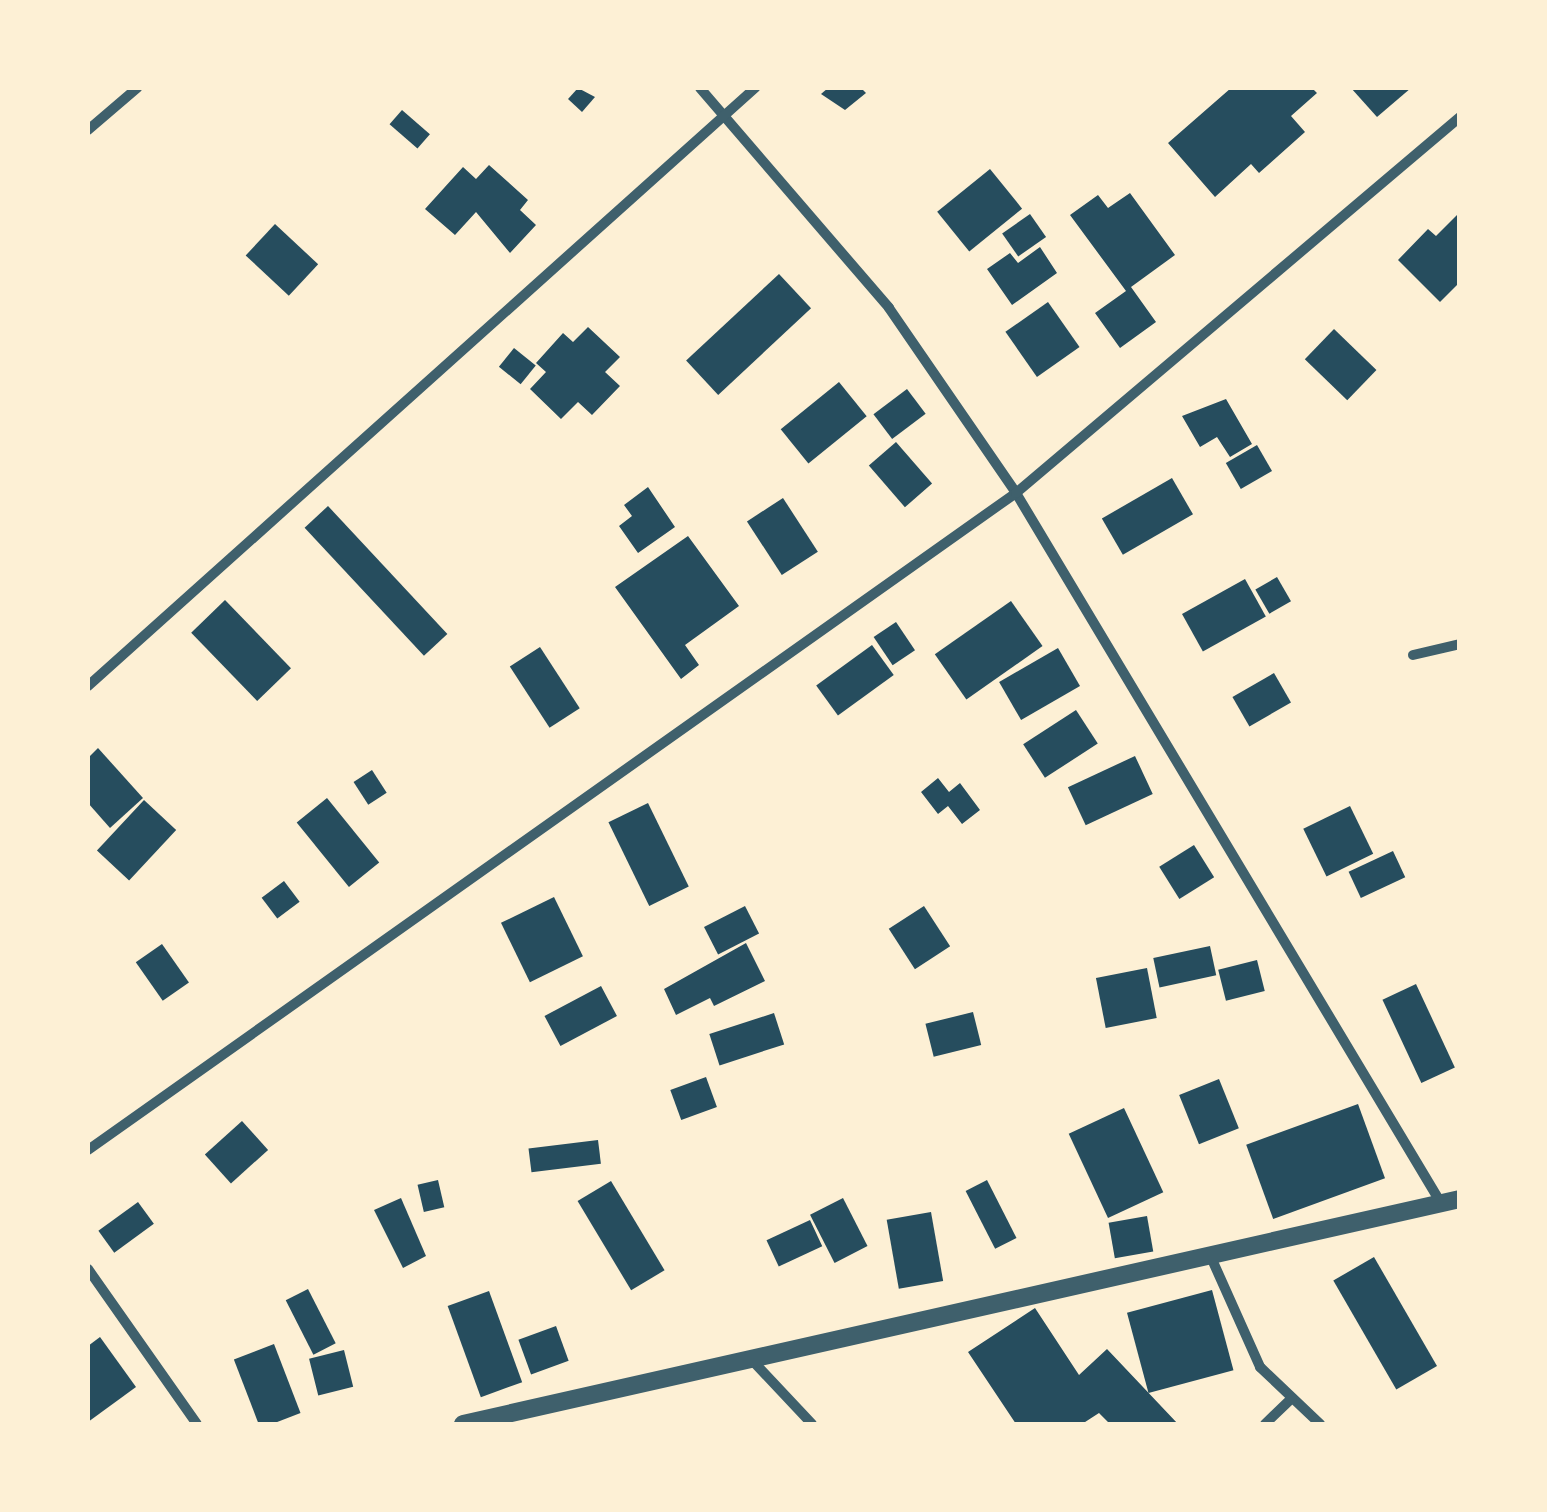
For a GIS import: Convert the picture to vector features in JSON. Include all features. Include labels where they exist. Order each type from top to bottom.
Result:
[{"type":"street","points":[[88,130],[137,88]]},
{"type":"street","points":[[464,1424],[1450,1201],[1016,493],[889,308],[700,88]]},
{"type":"street","points":[[88,686],[754,88]]},
{"type":"street","points":[[88,1150],[1016,493],[1460,117]]},
{"type":"street","points":[[1414,655],[1460,644]]},
{"type":"street","points":[[1210,1255],[1260,1367],[1320,1424]]},
{"type":"street","points":[[88,1269],[197,1424]]},
{"type":"street","points":[[751,1359],[812,1424]]},
{"type":"street","points":[[1265,1424],[1292,1398]]},
{"type":"building","points":[[578,88],[595,97],[582,112],[568,99]]},
{"type":"building","points":[[828,88],[861,88],[866,93],[845,110],[821,94]]},
{"type":"building","points":[[1231,88],[1312,88],[1317,93],[1291,116],[1305,132],[1259,173],[1251,164],[1215,197],[1168,143]]},
{"type":"building","points":[[1351,88],[1411,88],[1377,117]]},
{"type":"building","points":[[402,110],[430,134],[417,149],[390,124]]},
{"type":"building","points":[[489,165],[528,200],[520,210],[536,225],[510,253],[476,212],[455,235],[425,209],[463,167],[476,179]]},
{"type":"building","points":[[990,169],[1022,209],[969,251],[937,212]]},
{"type":"building","points":[[1130,193],[1175,255],[1131,287],[1156,322],[1120,348],[1095,313],[1126,291],[1070,215],[1098,195],[1108,208]]},
{"type":"building","points":[[1460,212],[1460,282],[1440,302],[1398,260],[1428,229],[1436,236]]},
{"type":"building","points":[[1030,214],[1046,237],[1018,256],[1002,234]]},
{"type":"building","points":[[275,224],[318,264],[289,296],[246,255]]},
{"type":"building","points":[[1040,247],[1057,273],[1012,305],[987,269],[1010,253],[1018,263]]},
{"type":"building","points":[[779,274],[811,308],[718,395],[686,361]]},
{"type":"building","points":[[1048,302],[1080,347],[1037,377],[1005,332]]},
{"type":"building","points":[[588,327],[620,357],[605,372],[620,386],[592,415],[578,402],[561,419],[530,389],[546,372],[536,363],[563,333],[573,342]]},
{"type":"building","points":[[1334,329],[1376,370],[1347,400],[1305,359]]},
{"type":"building","points":[[514,348],[536,366],[521,384],[499,367]]},
{"type":"building","points":[[839,382],[867,416],[808,463],[781,429]]},
{"type":"building","points":[[907,389],[926,414],[892,439],[873,414]]},
{"type":"building","points":[[1226,399],[1252,444],[1230,457],[1217,437],[1200,447],[1182,416]]},
{"type":"building","points":[[896,442],[932,484],[905,507],[869,466]]},
{"type":"building","points":[[1257,445],[1272,471],[1241,489],[1226,463]]},
{"type":"building","points":[[1172,478],[1193,514],[1123,555],[1102,518]]},
{"type":"building","points":[[648,487],[675,527],[638,553],[619,526],[632,516],[624,505]]},
{"type":"building","points":[[783,498],[818,552],[782,575],[747,521]]},
{"type":"building","points":[[328,506],[447,634],[424,656],[305,528]]},
{"type":"building","points":[[688,536],[739,606],[685,645],[699,665],[681,679],[615,587]]},
{"type":"building","points":[[1277,577],[1291,601],[1269,614],[1255,590]]},
{"type":"building","points":[[1245,579],[1266,617],[1203,652],[1182,614]]},
{"type":"building","points":[[225,600],[291,668],[257,701],[191,633]]},
{"type":"building","points":[[1011,601],[1043,646],[966,699],[935,654]]},
{"type":"building","points":[[896,622],[915,650],[893,665],[874,637]]},
{"type":"building","points":[[872,645],[894,675],[838,715],[816,686]]},
{"type":"building","points":[[540,647],[580,708],[550,728],[510,667]]},
{"type":"building","points":[[1058,648],[1080,686],[1021,720],[999,682]]},
{"type":"building","points":[[1274,673],[1291,702],[1249,726],[1232,697]]},
{"type":"building","points":[[1076,710],[1098,744],[1045,778],[1023,744]]},
{"type":"building","points":[[98,748],[143,798],[110,828],[88,803],[88,758]]},
{"type":"building","points":[[1135,756],[1153,794],[1086,825],[1068,787]]},
{"type":"building","points":[[372,770],[387,793],[368,805],[354,782]]},
{"type":"building","points":[[938,778],[949,792],[960,783],[980,810],[962,824],[948,806],[938,814],[921,792]]},
{"type":"building","points":[[327,798],[379,863],[349,887],[297,823]]},
{"type":"building","points":[[144,800],[176,830],[129,880],[97,850]]},
{"type":"building","points":[[648,803],[689,887],[649,906],[608,822]]},
{"type":"building","points":[[1350,806],[1373,854],[1326,876],[1303,829]]},
{"type":"building","points":[[1194,845],[1214,877],[1179,899],[1159,867]]},
{"type":"building","points":[[1393,851],[1405,877],[1361,898],[1349,872]]},
{"type":"building","points":[[284,881],[300,902],[277,919],[262,898]]},
{"type":"building","points":[[554,897],[583,956],[530,982],[501,923]]},
{"type":"building","points":[[745,906],[759,934],[718,955],[704,927]]},
{"type":"building","points":[[924,906],[950,946],[915,969],[889,929]]},
{"type":"building","points":[[746,943],[765,981],[714,1006],[710,998],[676,1015],[664,989]]},
{"type":"building","points":[[162,944],[189,983],[163,1001],[136,962]]},
{"type":"building","points":[[1210,946],[1216,975],[1160,987],[1153,958]]},
{"type":"building","points":[[1257,960],[1265,991],[1226,1001],[1218,970]]},
{"type":"building","points":[[1147,968],[1157,1018],[1106,1028],[1096,978]]},
{"type":"building","points":[[1416,984],[1455,1067],[1421,1083],[1382,1000]]},
{"type":"building","points":[[601,986],[617,1016],[560,1046],[544,1016]]},
{"type":"building","points":[[973,1012],[981,1045],[934,1057],[925,1024]]},
{"type":"building","points":[[774,1013],[784,1044],[720,1065],[709,1034]]},
{"type":"building","points":[[706,1077],[717,1107],[681,1120],[670,1090]]},
{"type":"building","points":[[1219,1079],[1239,1128],[1199,1144],[1179,1095]]},
{"type":"building","points":[[1358,1104],[1385,1178],[1273,1219],[1246,1145]]},
{"type":"building","points":[[1124,1108],[1163,1192],[1108,1218],[1069,1134]]},
{"type":"building","points":[[242,1121],[268,1150],[231,1183],[205,1154]]},
{"type":"building","points":[[598,1140],[601,1164],[531,1172],[529,1149]]},
{"type":"building","points":[[438,1180],[444,1207],[424,1212],[418,1185]]},
{"type":"building","points":[[987,1180],[1017,1238],[995,1249],[966,1191]]},
{"type":"building","points":[[611,1181],[665,1270],[631,1290],[578,1201]]},
{"type":"building","points":[[401,1198],[426,1256],[403,1268],[374,1210]]},
{"type":"building","points":[[843,1198],[868,1246],[835,1263],[810,1215]]},
{"type":"building","points":[[138,1202],[154,1224],[114,1253],[98,1231]]},
{"type":"building","points":[[931,1212],[943,1281],[899,1289],[887,1220]]},
{"type":"building","points":[[1147,1216],[1153,1251],[1115,1258],[1109,1223]]},
{"type":"building","points":[[810,1220],[822,1246],[779,1267],[766,1240]]},
{"type":"building","points":[[1374,1257],[1437,1366],[1396,1390],[1333,1280]]},
{"type":"building","points":[[308,1289],[336,1343],[313,1355],[286,1300]]},
{"type":"building","points":[[1212,1290],[1233,1370],[1148,1393],[1127,1313]]},
{"type":"building","points":[[489,1291],[522,1382],[481,1397],[448,1306]]},
{"type":"building","points":[[1035,1308],[1079,1375],[1107,1349],[1178,1424],[1110,1424],[1099,1413],[1082,1424],[1016,1424],[968,1352]]},
{"type":"building","points":[[556,1326],[569,1361],[531,1374],[518,1340]]},
{"type":"building","points":[[100,1337],[136,1387],[88,1422],[88,1346]]},
{"type":"building","points":[[274,1344],[301,1413],[272,1424],[259,1424],[234,1359]]},
{"type":"building","points":[[344,1350],[353,1387],[318,1396],[309,1359]]}]
